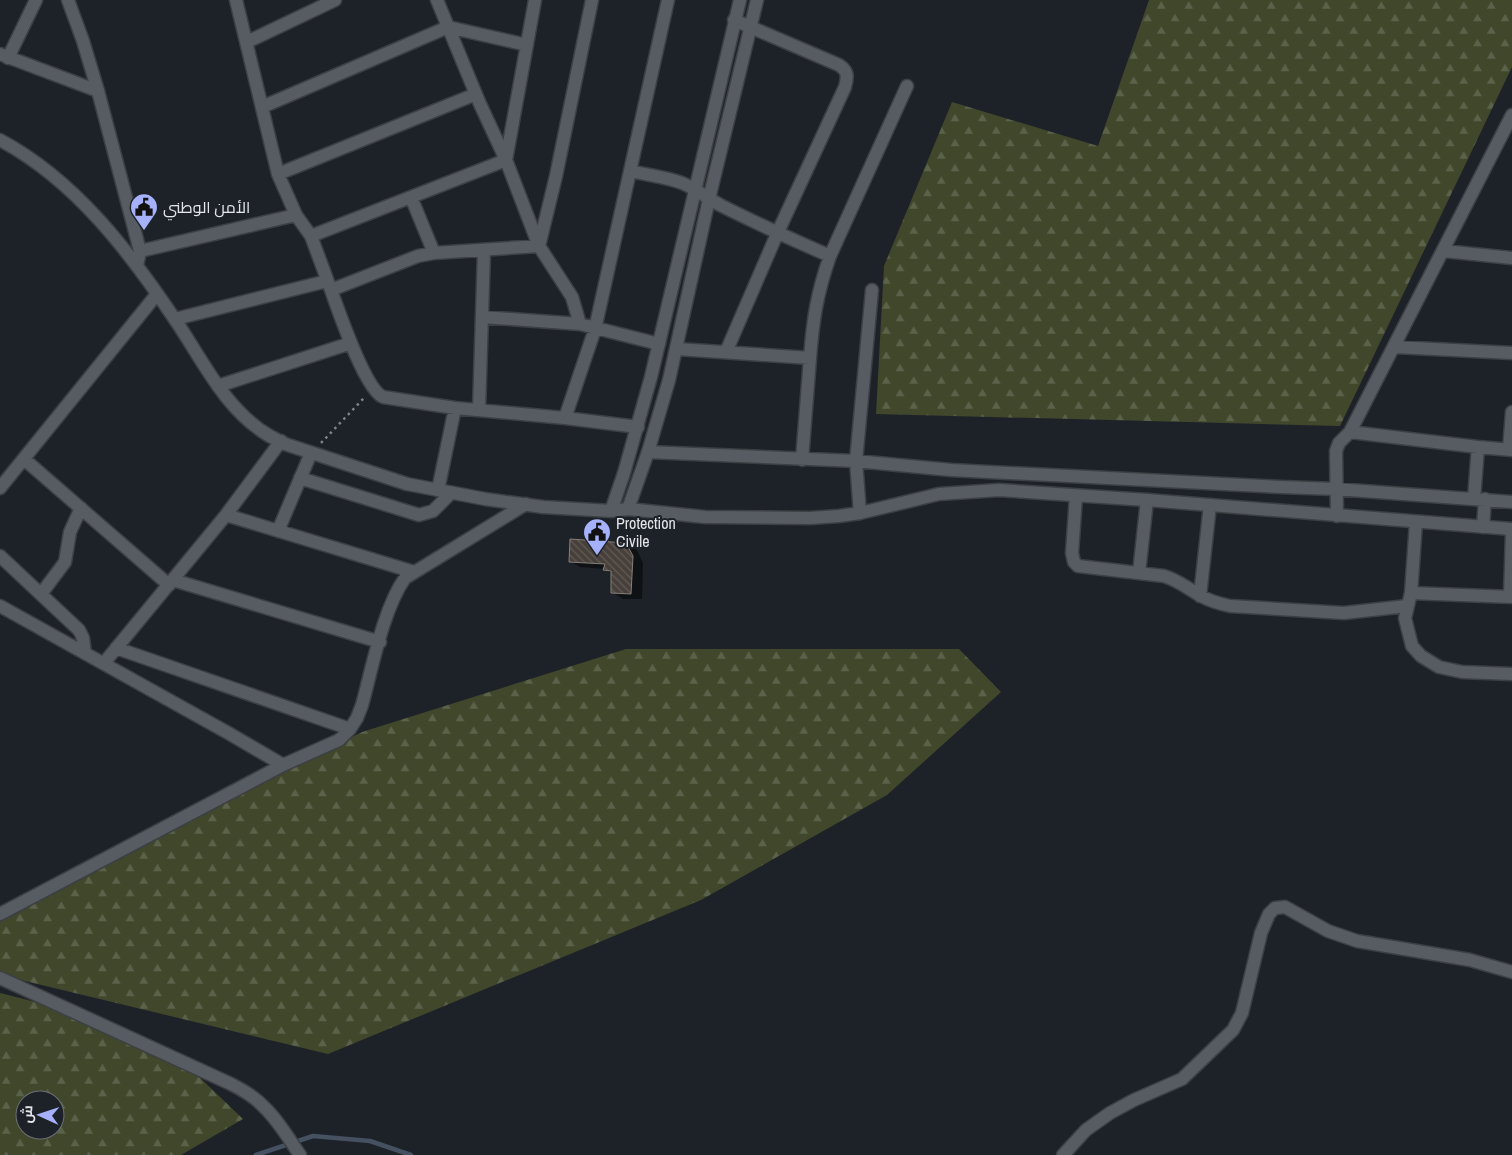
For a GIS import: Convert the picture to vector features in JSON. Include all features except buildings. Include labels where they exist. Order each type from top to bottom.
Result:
[{"type":"street","points":[[36,0],[4,56],[98,91]]},
{"type":"street","points":[[71,0],[98,91],[140,251],[137,266]]},
{"type":"street","points":[[236,0],[278,174],[296,216],[311,236],[351,343],[373,389],[379,396],[455,408],[638,427]]},
{"type":"street","points":[[246,42],[335,0]]},
{"type":"street","points":[[437,0],[506,160],[539,246],[572,297],[580,324]]},
{"type":"street","points":[[506,160],[535,0]]},
{"type":"street","points":[[539,246],[556,176],[592,0]]},
{"type":"street","points":[[565,418],[595,328],[668,0]]},
{"type":"street","points":[[611,511],[638,427],[651,377],[740,0]]},
{"type":"street","points":[[628,509],[648,452],[677,349],[708,199],[757,0]]},
{"type":"street","points":[[726,352],[777,234],[845,87],[848,74],[839,65],[734,20]]},
{"type":"street","points":[[262,107],[448,28],[527,45]]},
{"type":"street","points":[[802,460],[813,318],[819,286],[830,256],[907,86]]},
{"type":"street","points":[[278,174],[476,94]]},
{"type":"street","points":[[1337,516],[1336,451],[1339,443],[1350,432],[1395,347],[1512,115]]},
{"type":"street","points":[[0,140],[48,170],[82,201],[137,266],[175,319],[218,386],[243,416],[268,435],[281,441],[311,453],[407,484],[451,493],[526,504],[611,511],[628,509],[705,518],[760,519],[839,516],[860,513],[939,494],[970,491],[1029,492],[1147,500],[1512,530],[1511,597],[1411,593]]},
{"type":"street","points":[[311,236],[506,160]]},
{"type":"street","points":[[630,171],[667,178],[695,188],[708,199],[777,234],[830,256]]},
{"type":"street","points":[[411,197],[434,253]]},
{"type":"street","points":[[140,251],[296,216]]},
{"type":"street","points":[[175,319],[329,286],[418,256],[434,253],[539,246]]},
{"type":"street","points":[[479,410],[484,250]]},
{"type":"street","points":[[1444,251],[1512,258]]},
{"type":"street","points":[[860,513],[856,461],[872,290]]},
{"type":"street","points":[[0,488],[157,294]]},
{"type":"street","points":[[482,318],[580,324],[659,344]]},
{"type":"street","points":[[218,386],[351,343]]},
{"type":"street","points":[[1395,347],[1512,353]]},
{"type":"street","points":[[677,349],[810,358]]},
{"type":"street","points":[[651,377],[669,380]]},
{"type":"street","points":[[438,490],[455,408]]},
{"type":"street","points":[[1350,432],[1478,448],[1511,450],[1512,412]]},
{"type":"street","points":[[104,664],[226,515],[281,441]]},
{"type":"street","points":[[1478,448],[1483,527]]},
{"type":"street","points":[[648,452],[856,461],[951,470],[1336,489],[1512,502]]},
{"type":"street","points":[[278,531],[311,453]]},
{"type":"street","points":[[24,459],[171,582],[380,642]]},
{"type":"street","points":[[1029,492],[1030,474]]},
{"type":"street","points":[[300,478],[419,514],[433,511],[451,493]]},
{"type":"street","points":[[1076,496],[1072,558],[1076,564],[1081,566],[1171,578],[1200,596],[1218,604],[1230,606],[1344,612],[1407,606]]},
{"type":"street","points":[[1139,573],[1147,500]]},
{"type":"street","points":[[0,914],[283,765],[339,740],[350,729],[362,706],[389,611],[405,578],[526,504]]},
{"type":"street","points":[[1200,596],[1210,505]]},
{"type":"street","points":[[41,594],[65,562],[70,532],[81,508]]},
{"type":"street","points":[[226,515],[414,572]]},
{"type":"street","points":[[1416,522],[1411,593],[1405,618],[1412,646],[1429,662],[1439,667],[1462,672],[1512,674]]},
{"type":"street","points":[[0,556],[79,630],[83,638],[85,653]]},
{"type":"street","points":[[0,606],[283,765]]},
{"type":"street","points":[[116,648],[350,729]]},
{"type":"street","points":[[1063,1155],[1086,1130],[1110,1112],[1182,1079],[1233,1030],[1242,1012],[1261,934],[1269,914],[1278,907],[1285,907],[1328,931],[1357,940],[1470,960],[1512,972]]},
{"type":"street","points":[[0,978],[231,1084],[254,1098],[272,1115],[300,1155]]},
{"type":"path","points":[[311,453],[373,389]]},
{"type":"green space","points":[[1149,0],[1512,0],[1512,67],[1340,426],[876,414],[884,266],[952,102],[1098,146]]},
{"type":"green space","points":[[626,649],[959,649],[1001,692],[887,795],[701,900],[328,1054],[0,975],[0,913],[362,732]]},
{"type":"green space","points":[[0,993],[83,1014],[171,1050],[243,1119],[181,1155],[0,1155]]},
{"type":"waterway","points":[[256,1155],[313,1136],[370,1141],[411,1155]]},
{"type":"place","name":"الأمن الوطني","points":[[144,231]]},
{"type":"place","name":"Protection Civile","points":[[597,556]]}]
